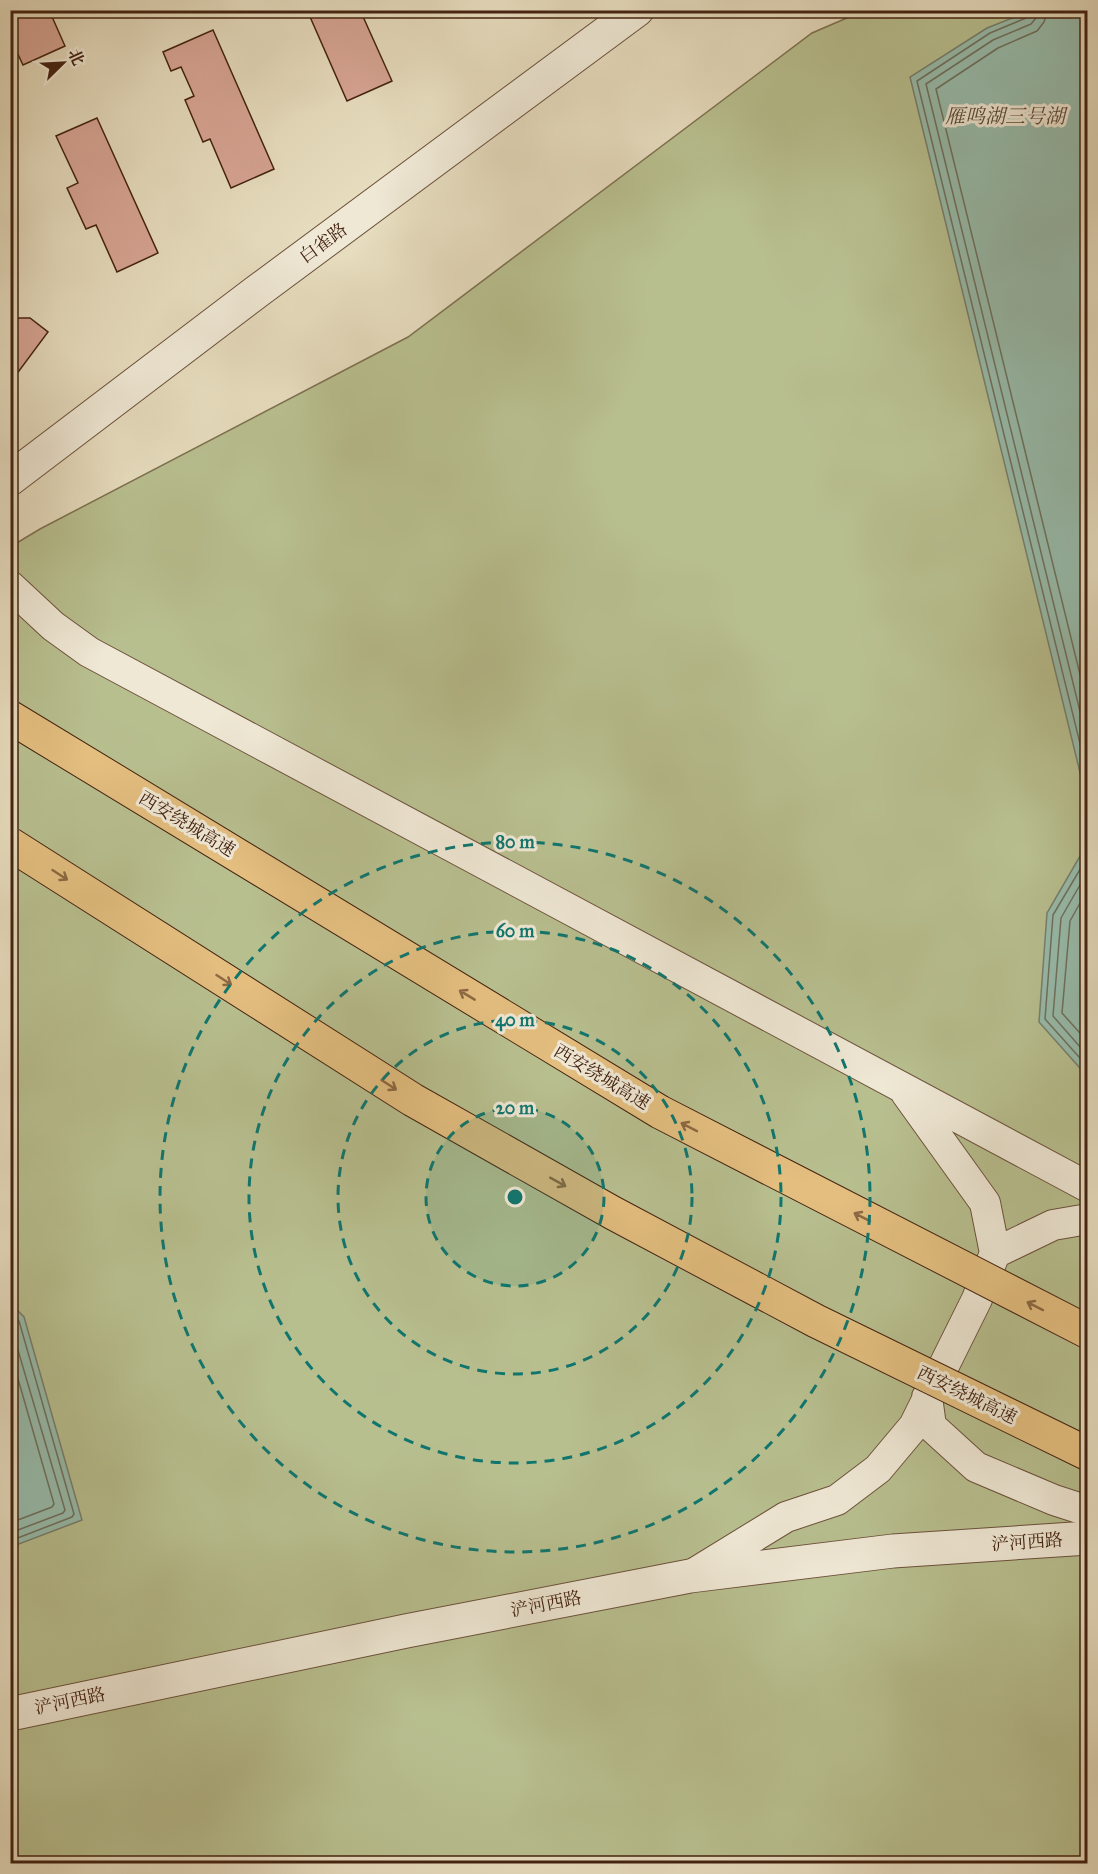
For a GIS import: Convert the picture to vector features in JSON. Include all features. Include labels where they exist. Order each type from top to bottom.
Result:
[{"type":"highway","name":"西安绕城高速","points":[[10,717],[660,1112],[1088,1332]]},
{"type":"highway","name":"西安绕城高速","points":[[10,844],[413,1100],[613,1213],[816,1321],[1088,1454]]},
{"type":"street","name":"白雀路","points":[[10,479],[259,290],[637,10]]},
{"type":"street","points":[[10,586],[53,626],[89,652],[1088,1186]]},
{"type":"street","points":[[690,1576],[786,1517],[837,1500],[878,1469],[914,1426],[977,1299],[995,1253],[985,1203],[903,1088]]},
{"type":"street","points":[[995,1253],[1053,1225],[1088,1220]]},
{"type":"street","points":[[927,1397],[931,1426],[976,1467],[1088,1511]]},
{"type":"street","name":"浐河西路","points":[[10,1714],[406,1631],[690,1576],[893,1551],[1088,1538]]},
{"type":"shaded area","points":[[863,11],[1087,11],[1087,1863],[11,1863],[10,547],[40,529],[408,337],[812,33]]},
{"type":"water","name":"雁鸣湖三号湖","points":[[1030,11],[1087,11],[1087,801],[910,77],[987,28]]},
{"type":"water","points":[[1087,844],[1087,1076],[1039,1022],[1047,913]]},
{"type":"water","points":[[11,1304],[24,1317],[82,1520],[11,1547]]},
{"type":"building","points":[[10,10],[49,10],[65,46],[23,65],[10,37]]},
{"type":"building","points":[[307,10],[360,10],[392,81],[347,101]]},
{"type":"building","points":[[213,30],[274,169],[231,188],[210,139],[203,142],[185,100],[194,96],[181,67],[171,71],[163,52]]},
{"type":"building","points":[[97,118],[158,253],[117,272],[96,225],[86,229],[67,188],[78,183],[56,136]]},
{"type":"building","points":[[19,318],[30,318],[48,332],[10,383],[10,323]]}]
